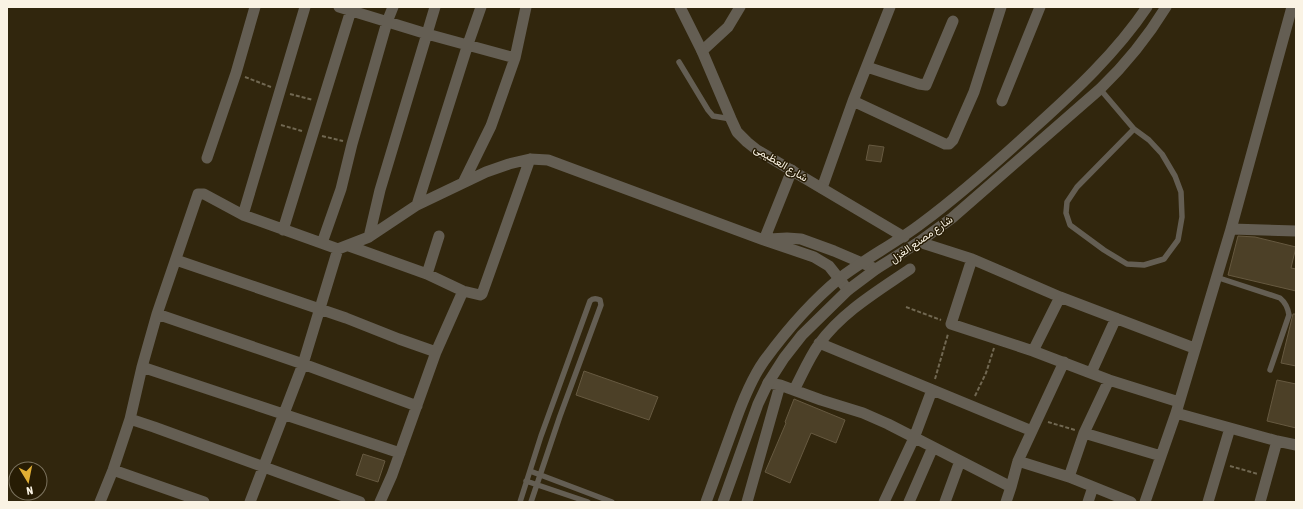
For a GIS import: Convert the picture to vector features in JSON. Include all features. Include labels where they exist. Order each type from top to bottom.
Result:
[{"type":"street","points":[[207,158],[236,73],[255,7]]},
{"type":"street","points":[[243,215],[279,90],[305,7]]},
{"type":"street","points":[[340,7],[351,9],[427,34],[515,58]]},
{"type":"street","points":[[322,243],[341,189],[352,144],[387,22],[393,7]]},
{"type":"street","points":[[369,237],[380,190],[436,7]]},
{"type":"street","points":[[417,205],[481,7]]},
{"type":"street","points":[[463,183],[491,126],[515,58],[526,7]]},
{"type":"street","name":"شارع العظيمى","points":[[680,7],[702,51],[731,120],[738,132],[747,142],[757,150],[904,237]]},
{"type":"street","points":[[702,51],[728,27],[740,7]]},
{"type":"street","points":[[822,188],[853,101],[890,7]]},
{"type":"street","points":[[853,101],[945,144],[949,144],[958,130],[974,92],[1001,7]]},
{"type":"street","points":[[1002,101],[1040,7]]},
{"type":"street","name":"شارع مصنع الغزل","points":[[706,502],[751,383],[777,343],[815,301],[840,279],[862,263],[904,237],[979,177],[1053,111],[1122,41],[1147,7]]},
{"type":"street","name":"شارع مصنع الغزل","points":[[723,502],[758,404],[768,383],[784,358],[802,335],[848,290],[876,269],[919,242],[952,218],[1100,89],[1121,69],[1139,47],[1166,7]]},
{"type":"street","points":[[1145,502],[1176,413],[1194,348],[1231,229],[1292,7]]},
{"type":"street","points":[[283,230],[314,134],[322,102],[351,9]]},
{"type":"street","points":[[867,67],[926,85],[953,21]]},
{"type":"street","points":[[1088,77],[1100,89]]},
{"type":"street","points":[[100,502],[113,470],[130,419],[142,367],[157,314],[198,194],[204,194],[243,215],[283,230],[322,243],[344,247],[427,274],[463,291],[476,295],[482,294],[530,159]]},
{"type":"street","points":[[250,502],[303,364],[320,310],[344,247],[369,237],[417,205],[486,172],[530,159],[548,160],[814,257],[829,266],[848,290]]},
{"type":"street","points":[[764,240],[792,170]]},
{"type":"street","points":[[1231,229],[1296,231]]},
{"type":"street","points":[[427,274],[439,236]]},
{"type":"street","points":[[764,240],[787,238],[801,239],[876,269]]},
{"type":"street","points":[[919,242],[972,259],[1060,297],[1194,348]]},
{"type":"street","points":[[972,259],[950,324],[1033,351],[1108,380],[1179,402]]},
{"type":"street","points":[[176,260],[436,352]]},
{"type":"street","points":[[794,390],[819,343],[833,328],[858,305],[910,269]]},
{"type":"street","points":[[380,502],[400,453],[436,352],[463,291]]},
{"type":"street","points":[[1033,351],[1060,297]]},
{"type":"street","points":[[157,314],[303,364],[417,406]]},
{"type":"street","points":[[1091,373],[1116,318]]},
{"type":"street","points":[[819,343],[1032,431]]},
{"type":"street","points":[[1006,502],[1018,461],[1064,362]]},
{"type":"street","points":[[142,367],[400,453]]},
{"type":"street","points":[[1069,477],[1084,433],[1108,380]]},
{"type":"street","points":[[768,383],[780,385],[863,413],[1011,487]]},
{"type":"street","points":[[747,502],[780,385]]},
{"type":"street","points":[[884,502],[914,438],[932,390]]},
{"type":"street","points":[[1176,413],[1296,445]]},
{"type":"street","points":[[130,419],[360,502]]},
{"type":"street","points":[[1208,502],[1230,428]]},
{"type":"street","points":[[1084,433],[1161,456]]},
{"type":"street","points":[[1260,502],[1277,441]]},
{"type":"street","points":[[909,502],[932,447]]},
{"type":"street","points":[[945,502],[960,461]]},
{"type":"street","points":[[1018,461],[1069,477],[1131,502]]},
{"type":"street","points":[[113,470],[204,502]]},
{"type":"street","points":[[1088,502],[1093,487]]},
{"type":"lane","points":[[679,62],[713,116],[731,120]]},
{"type":"lane","points":[[1100,89],[1134,129],[1149,140],[1162,154],[1175,176],[1181,192],[1182,217],[1178,240],[1164,259],[1144,265],[1126,264],[1104,250],[1070,225],[1066,213],[1067,202],[1077,187],[1134,129]]},
{"type":"lane","points":[[1216,277],[1280,298],[1285,302],[1289,315],[1270,370]]},
{"type":"lane","points":[[520,502],[562,375],[590,301],[597,299],[602,303],[569,390],[532,502]]},
{"type":"lane","points":[[530,471],[612,502]]},
{"type":"lane","points":[[526,482],[585,501],[587,492]]},
{"type":"path","points":[[236,73],[279,90],[322,102]]},
{"type":"path","points":[[270,123],[352,144]]},
{"type":"path","points":[[906,307],[950,324],[932,390]]},
{"type":"path","points":[[970,406],[986,373],[997,340]]},
{"type":"path","points":[[1037,419],[1084,433]]},
{"type":"path","points":[[1219,462],[1267,477]]},
{"type":"building","points":[[869,145],[884,147],[881,162],[866,160]]},
{"type":"building","points":[[1238,236],[1255,237],[1296,247],[1291,268],[1296,269],[1296,291],[1228,275]]},
{"type":"building","points":[[1293,314],[1296,314],[1296,366],[1281,363]]},
{"type":"building","points":[[584,371],[658,397],[649,420],[576,395]]},
{"type":"building","points":[[1277,380],[1296,384],[1296,428],[1267,421]]},
{"type":"building","points":[[794,399],[845,420],[836,443],[811,433],[790,483],[765,472],[786,423],[785,422]]},
{"type":"building","points":[[363,454],[385,461],[378,482],[356,475]]}]
